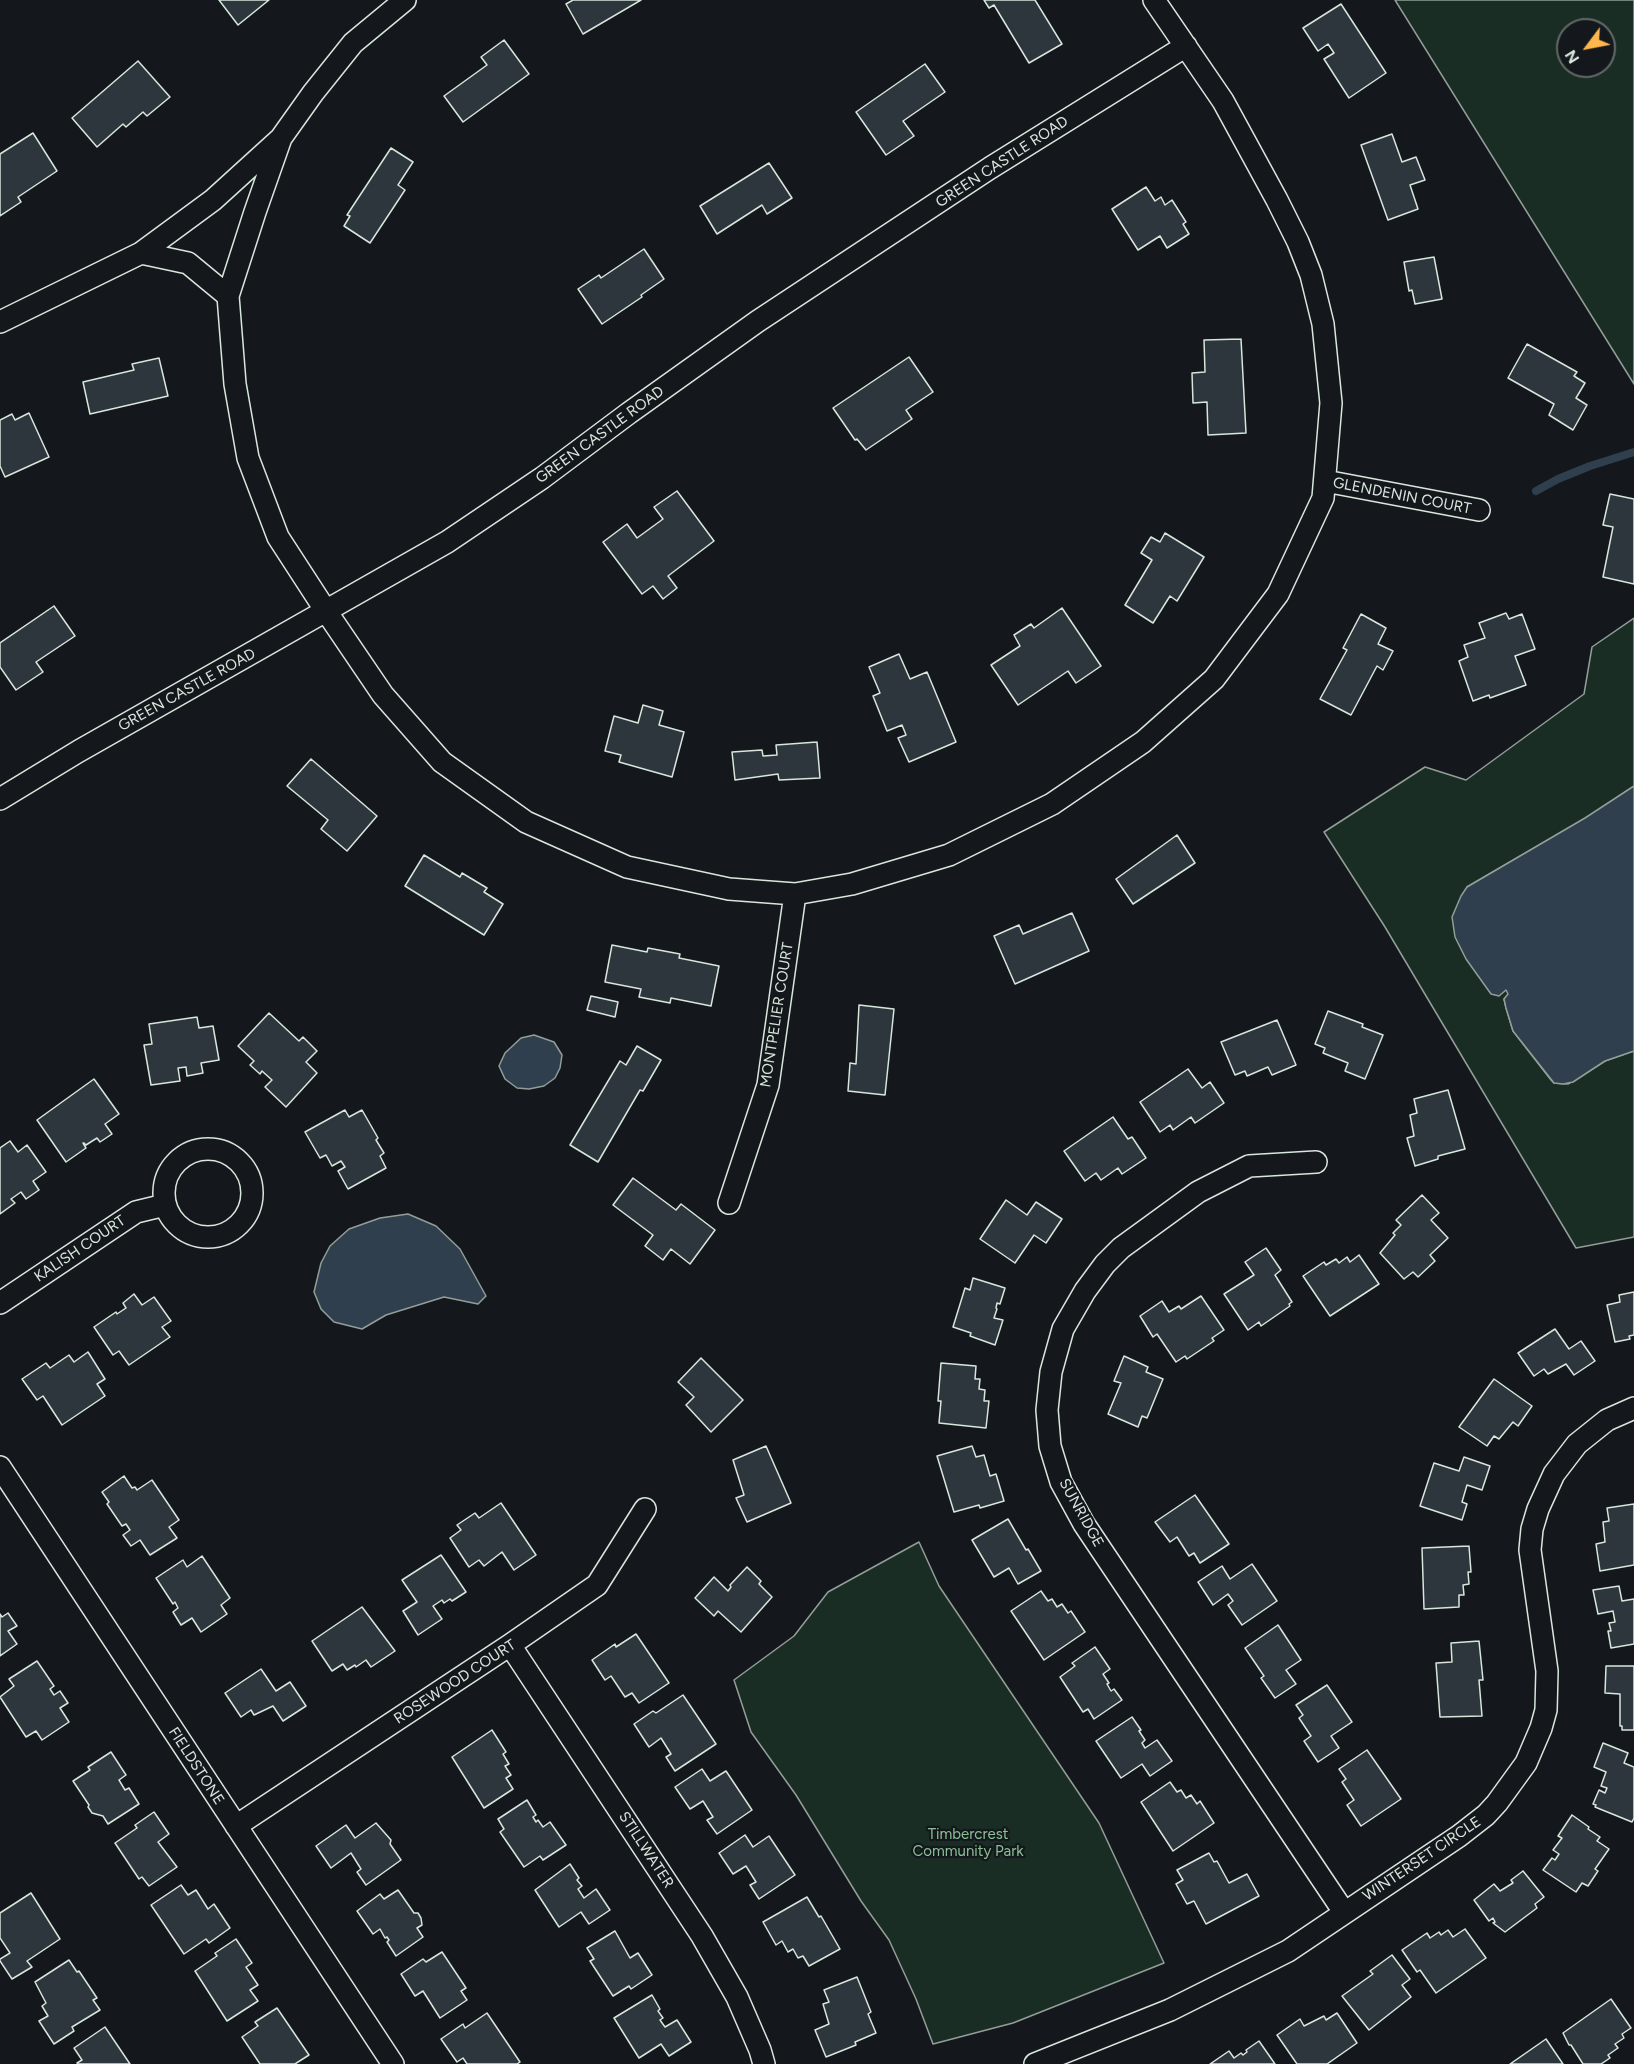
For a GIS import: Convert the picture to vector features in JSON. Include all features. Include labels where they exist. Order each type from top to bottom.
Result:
[{"type":"street","points":[[0,322],[141,253],[213,200],[281,138],[353,43],[405,0]]},
{"type":"street","points":[[281,138],[228,296],[235,384],[248,458],[278,537],[383,695],[442,762],[526,822],[627,867],[729,889],[795,894],[852,884],[949,855],[1052,804],[1143,742],[1214,679],[1278,594],[1323,498],[1331,403],[1323,324],[1311,275],[1298,242],[1223,101],[1154,0]]},
{"type":"street","name":"GREEN CASTLE ROAD","points":[[0,799],[79,751],[457,535],[542,478],[629,412],[758,321],[990,168],[1186,46]]},
{"type":"street","points":[[141,253],[188,263],[228,296]]},
{"type":"street","name":"GLENDENIN COURT","points":[[1325,481],[1479,510]]},
{"type":"street","name":"MONTPELIER COURT","points":[[729,1203],[768,1085],[795,894]]},
{"type":"street","points":[[211,1149],[225,1152],[246,1170],[251,1184],[252,1198],[248,1212],[239,1225],[226,1234],[212,1238],[196,1236],[182,1230],[171,1219],[165,1205],[163,1191],[169,1171],[184,1156],[196,1150],[211,1149]]},
{"type":"street","name":"SUNRIDGE","points":[[1316,1161],[1249,1166],[1198,1192],[1121,1248],[1105,1264],[1085,1291],[1063,1329],[1052,1372],[1047,1410],[1050,1446],[1061,1482],[1084,1524],[1344,1912]]},
{"type":"street","name":"KALISH COURT","points":[[0,1303],[136,1212],[165,1205]]},
{"type":"street","name":"WINTERSET CIRCLE","points":[[1035,2064],[1170,2010],[1288,1951],[1459,1836],[1486,1815],[1510,1788],[1526,1763],[1546,1710],[1547,1671],[1530,1550],[1532,1529],[1538,1509],[1554,1474],[1577,1444],[1607,1420],[1634,1408]]},
{"type":"street","name":"FIELDSTONE","points":[[0,1467],[393,2064]]},
{"type":"street","name":"ROSEWOOD COURT","points":[[236,1826],[597,1585],[645,1509]]},
{"type":"street","name":"STILLWATER","points":[[510,1645],[702,1936],[737,1997],[764,2064]]},
{"type":"green space","points":[[1395,0],[1634,0],[1634,384]]},
{"type":"green space","points":[[1634,618],[1634,786],[1586,818],[1467,887],[1509,994],[1504,999],[1513,1031],[1554,1083],[1568,1084],[1605,1061],[1634,1051],[1634,1237],[1576,1248],[1385,927],[1324,832],[1425,767],[1466,780],[1584,694],[1592,647]]},
{"type":"green space","name":"Timbercrest Community Park","points":[[919,1542],[939,1586],[1099,1823],[1164,1963],[1013,2023],[933,2044],[916,1999],[889,1940],[861,1901],[796,1795],[751,1732],[734,1680],[794,1636],[828,1592]]},
{"type":"water","points":[[1634,786],[1634,1051],[1605,1061],[1573,1082],[1554,1083],[1513,1031],[1504,999],[1508,994],[1506,990],[1499,996],[1491,994],[1466,959],[1455,937],[1452,917],[1467,887],[1585,818]]},
{"type":"water","points":[[534,1035],[554,1042],[562,1055],[560,1068],[555,1078],[544,1086],[529,1089],[517,1088],[505,1079],[499,1066],[505,1053],[521,1038]]},
{"type":"water","points":[[408,1214],[436,1226],[460,1249],[486,1296],[478,1304],[444,1297],[386,1315],[362,1329],[334,1322],[321,1309],[314,1292],[321,1263],[330,1246],[349,1229],[380,1218]]},
{"type":"building","points":[[219,0],[269,0],[238,25]]},
{"type":"building","points":[[573,0],[641,0],[583,34],[566,4]]},
{"type":"building","points":[[984,0],[1035,0],[1062,44],[1029,63],[994,5],[989,8]]},
{"type":"building","points":[[1341,4],[1386,73],[1349,98],[1324,59],[1334,53],[1328,44],[1318,51],[1303,28]]},
{"type":"building","points":[[504,40],[529,74],[463,122],[444,96],[487,65],[481,57]]},
{"type":"building","points":[[138,61],[170,97],[147,116],[143,112],[126,127],[123,124],[97,147],[72,118]]},
{"type":"building","points":[[925,64],[945,92],[903,121],[914,136],[886,155],[856,112]]},
{"type":"building","points":[[33,133],[57,171],[18,197],[21,202],[0,216],[0,154]]},
{"type":"building","points":[[1392,134],[1402,162],[1416,157],[1425,180],[1410,185],[1418,209],[1388,220],[1361,145]]},
{"type":"building","points":[[391,148],[413,162],[398,185],[405,190],[370,243],[344,226],[350,216],[347,215]]},
{"type":"building","points":[[769,163],[792,198],[767,214],[762,205],[717,234],[700,206]]},
{"type":"building","points":[[1146,187],[1155,201],[1161,197],[1165,205],[1172,200],[1186,222],[1183,224],[1189,234],[1167,248],[1160,236],[1138,250],[1112,209]]},
{"type":"building","points":[[644,249],[664,279],[602,324],[578,289],[599,275],[601,278]]},
{"type":"building","points":[[1434,257],[1442,299],[1415,304],[1412,290],[1409,291],[1404,262]]},
{"type":"building","points":[[1241,339],[1246,433],[1208,435],[1207,402],[1193,403],[1192,373],[1205,372],[1204,340]]},
{"type":"building","points":[[1527,344],[1577,372],[1574,376],[1585,383],[1576,398],[1587,405],[1573,430],[1549,415],[1554,404],[1508,378]]},
{"type":"building","points":[[909,357],[933,392],[906,410],[912,419],[866,450],[857,439],[855,440],[833,408]]},
{"type":"building","points":[[159,358],[168,396],[90,414],[83,382],[134,370],[132,364]]},
{"type":"building","points":[[29,413],[49,457],[5,477],[0,466],[0,420],[12,414],[15,420]]},
{"type":"building","points":[[677,491],[714,541],[668,576],[677,588],[663,599],[653,586],[642,594],[603,542],[627,524],[637,538],[663,519],[654,507]]},
{"type":"building","points":[[1610,494],[1634,499],[1634,584],[1603,577],[1613,527],[1603,525]]},
{"type":"building","points":[[1165,533],[1204,557],[1177,601],[1170,596],[1153,623],[1125,605],[1152,560],[1141,553],[1151,537],[1160,542]]},
{"type":"building","points":[[54,606],[75,636],[36,662],[43,672],[16,690],[0,667],[0,643]]},
{"type":"building","points":[[1062,608],[1101,666],[1076,683],[1068,671],[1018,705],[991,665],[1020,646],[1014,635],[1031,624],[1034,628]]},
{"type":"building","points":[[1506,613],[1509,619],[1522,614],[1535,649],[1515,656],[1526,685],[1490,698],[1489,695],[1473,701],[1459,661],[1468,657],[1464,645],[1485,638],[1479,623]]},
{"type":"building","points":[[1361,614],[1386,628],[1378,644],[1393,651],[1383,670],[1377,666],[1351,715],[1320,699],[1347,650],[1343,648]]},
{"type":"building","points":[[899,654],[910,679],[927,672],[956,742],[909,762],[898,738],[906,735],[902,725],[887,731],[873,696],[880,693],[869,667]]},
{"type":"building","points":[[643,705],[663,711],[659,725],[684,732],[672,777],[619,762],[621,755],[605,751],[614,716],[638,723]]},
{"type":"building","points":[[817,742],[820,778],[779,780],[778,774],[735,780],[732,752],[762,750],[763,756],[777,755],[776,745]]},
{"type":"building","points":[[311,759],[377,816],[347,851],[321,829],[328,820],[287,786]]},
{"type":"building","points":[[1177,835],[1195,863],[1133,904],[1116,879]]},
{"type":"building","points":[[424,855],[460,877],[462,873],[487,888],[484,892],[503,904],[484,935],[405,886]]},
{"type":"building","points":[[1072,913],[1089,951],[1015,984],[994,936],[1019,925],[1023,934]]},
{"type":"building","points":[[612,945],[647,952],[648,948],[680,954],[679,958],[719,966],[711,1006],[671,998],[670,1003],[639,997],[641,989],[605,982]]},
{"type":"building","points":[[591,996],[618,1002],[615,1017],[587,1010]]},
{"type":"building","points":[[859,1005],[894,1009],[885,1095],[848,1091],[850,1063],[856,1064]]},
{"type":"building","points":[[1328,1011],[1363,1024],[1362,1027],[1383,1035],[1365,1079],[1345,1071],[1348,1063],[1323,1053],[1325,1048],[1315,1044]]},
{"type":"building","points":[[269,1013],[299,1041],[303,1037],[317,1051],[306,1062],[317,1073],[286,1107],[265,1087],[272,1080],[262,1071],[260,1074],[250,1065],[254,1061],[238,1046]]},
{"type":"building","points":[[197,1017],[199,1028],[213,1026],[219,1060],[201,1063],[203,1073],[187,1076],[186,1067],[178,1068],[180,1081],[151,1085],[144,1045],[152,1044],[149,1024]]},
{"type":"building","points":[[1277,1020],[1296,1065],[1272,1075],[1268,1067],[1247,1076],[1245,1071],[1235,1075],[1221,1042]]},
{"type":"building","points":[[637,1046],[661,1060],[643,1091],[640,1090],[598,1162],[570,1145],[620,1061],[626,1065]]},
{"type":"building","points":[[1188,1069],[1202,1088],[1210,1082],[1224,1103],[1195,1123],[1191,1117],[1173,1130],[1170,1125],[1160,1132],[1140,1102]]},
{"type":"building","points":[[94,1079],[119,1114],[105,1124],[112,1134],[100,1142],[97,1138],[86,1145],[83,1143],[86,1148],[66,1162],[37,1120]]},
{"type":"building","points":[[1448,1090],[1465,1149],[1438,1156],[1438,1159],[1415,1166],[1407,1138],[1414,1136],[1410,1115],[1417,1113],[1414,1099]]},
{"type":"building","points":[[345,1110],[349,1117],[362,1110],[378,1138],[376,1140],[384,1153],[380,1156],[386,1168],[348,1189],[338,1171],[345,1167],[341,1161],[332,1166],[326,1155],[320,1158],[305,1132]]},
{"type":"building","points":[[1113,1117],[1128,1139],[1132,1137],[1146,1158],[1122,1174],[1118,1168],[1101,1180],[1096,1173],[1085,1181],[1064,1151]]},
{"type":"building","points":[[10,1141],[18,1152],[27,1145],[46,1172],[33,1181],[39,1190],[26,1199],[21,1192],[11,1199],[15,1203],[0,1214],[0,1148]]},
{"type":"building","points":[[633,1178],[676,1210],[681,1204],[715,1230],[690,1264],[671,1249],[663,1260],[645,1246],[653,1235],[613,1205]]},
{"type":"building","points":[[1422,1195],[1439,1213],[1431,1220],[1448,1238],[1430,1255],[1435,1261],[1418,1277],[1413,1272],[1404,1279],[1380,1253],[1401,1225],[1396,1220]]},
{"type":"building","points":[[1006,1200],[1027,1215],[1036,1202],[1062,1219],[1046,1243],[1034,1235],[1015,1263],[980,1239]]},
{"type":"building","points":[[1266,1248],[1281,1270],[1275,1275],[1292,1302],[1290,1306],[1261,1326],[1259,1322],[1248,1330],[1224,1294],[1254,1275],[1245,1262]]},
{"type":"building","points":[[1359,1255],[1379,1284],[1330,1316],[1303,1276],[1324,1262],[1326,1265],[1336,1259],[1339,1263],[1347,1257],[1350,1262]]},
{"type":"building","points":[[973,1278],[1005,1288],[1000,1304],[997,1303],[994,1318],[1003,1320],[995,1345],[953,1327],[965,1288],[970,1290]]},
{"type":"building","points":[[1634,1292],[1634,1335],[1629,1336],[1630,1339],[1615,1342],[1607,1305],[1620,1302],[1619,1295]]},
{"type":"building","points":[[134,1294],[142,1305],[154,1297],[171,1321],[162,1327],[170,1337],[129,1365],[119,1351],[113,1355],[94,1327],[126,1308],[123,1303]]},
{"type":"building","points":[[1201,1296],[1224,1330],[1212,1338],[1214,1341],[1187,1359],[1185,1356],[1176,1362],[1157,1334],[1153,1337],[1140,1316],[1162,1301],[1169,1312],[1179,1306],[1181,1309]]},
{"type":"building","points":[[1555,1329],[1569,1349],[1581,1341],[1595,1361],[1574,1375],[1566,1364],[1548,1374],[1544,1369],[1534,1376],[1518,1353]]},
{"type":"building","points":[[88,1352],[105,1379],[97,1384],[105,1396],[62,1425],[43,1396],[37,1400],[22,1379],[46,1363],[50,1368],[69,1355],[74,1362]]},
{"type":"building","points":[[1124,1356],[1148,1367],[1146,1372],[1163,1379],[1147,1418],[1142,1416],[1138,1427],[1108,1414],[1121,1383],[1114,1381]]},
{"type":"building","points":[[701,1358],[743,1400],[711,1432],[686,1405],[694,1397],[678,1382]]},
{"type":"building","points":[[941,1363],[976,1366],[975,1379],[980,1379],[979,1389],[985,1390],[984,1401],[989,1401],[986,1428],[939,1423]]},
{"type":"building","points":[[1494,1379],[1532,1406],[1518,1426],[1513,1422],[1499,1439],[1494,1436],[1487,1446],[1459,1427]]},
{"type":"building","points":[[766,1446],[791,1503],[747,1522],[736,1498],[744,1495],[733,1460]]},
{"type":"building","points":[[972,1446],[976,1457],[984,1455],[990,1476],[996,1474],[1004,1501],[954,1512],[937,1456]]},
{"type":"building","points":[[1464,1457],[1490,1466],[1482,1490],[1467,1485],[1462,1502],[1467,1504],[1462,1520],[1420,1506],[1434,1463],[1459,1471]]},
{"type":"building","points":[[124,1476],[132,1488],[135,1487],[137,1490],[152,1480],[179,1520],[169,1527],[177,1538],[150,1555],[140,1540],[131,1546],[123,1535],[130,1530],[126,1524],[122,1526],[102,1492]]},
{"type":"building","points":[[1195,1495],[1229,1544],[1200,1563],[1194,1553],[1189,1556],[1177,1537],[1170,1542],[1155,1522]]},
{"type":"building","points":[[501,1503],[536,1555],[514,1570],[502,1552],[484,1566],[479,1560],[469,1567],[450,1538],[461,1530],[457,1525],[475,1513],[479,1518]]},
{"type":"building","points":[[1634,1504],[1634,1565],[1600,1571],[1596,1544],[1605,1542],[1603,1522],[1609,1521],[1607,1508]]},
{"type":"building","points":[[1008,1519],[1041,1571],[1018,1584],[1009,1568],[994,1577],[972,1540]]},
{"type":"building","points":[[1469,1546],[1471,1572],[1468,1572],[1469,1584],[1463,1585],[1464,1595],[1459,1595],[1459,1607],[1424,1609],[1422,1548]]},
{"type":"building","points":[[441,1555],[466,1592],[452,1601],[450,1599],[444,1603],[442,1600],[433,1606],[442,1619],[418,1635],[403,1611],[417,1602],[402,1580]]},
{"type":"building","points":[[202,1556],[230,1598],[221,1605],[227,1614],[201,1632],[192,1618],[181,1625],[173,1612],[178,1608],[175,1602],[173,1604],[156,1578],[183,1560],[187,1567]]},
{"type":"building","points":[[1252,1564],[1277,1601],[1242,1625],[1228,1605],[1233,1601],[1228,1594],[1213,1605],[1198,1582],[1222,1566],[1230,1579]]},
{"type":"building","points":[[747,1567],[772,1597],[741,1632],[718,1611],[714,1616],[695,1598],[714,1577],[728,1591],[730,1585]]},
{"type":"building","points":[[1619,1586],[1622,1601],[1634,1599],[1634,1644],[1611,1648],[1608,1631],[1611,1631],[1609,1623],[1615,1622],[1613,1611],[1598,1614],[1593,1590]]},
{"type":"building","points":[[1041,1591],[1048,1601],[1052,1599],[1057,1607],[1062,1604],[1068,1613],[1071,1611],[1085,1632],[1044,1660],[1011,1611]]},
{"type":"building","points":[[362,1607],[395,1651],[371,1667],[366,1660],[347,1670],[343,1664],[332,1671],[312,1641]]},
{"type":"building","points":[[8,1613],[17,1626],[8,1631],[17,1644],[0,1656],[0,1614],[2,1617]]},
{"type":"building","points":[[1278,1625],[1301,1660],[1286,1670],[1296,1684],[1275,1698],[1261,1678],[1264,1676],[1245,1648]]},
{"type":"building","points":[[636,1634],[669,1683],[639,1703],[632,1693],[625,1697],[611,1676],[605,1680],[592,1660],[615,1644],[616,1647]]},
{"type":"building","points":[[1479,1641],[1483,1680],[1479,1680],[1482,1716],[1440,1717],[1436,1663],[1452,1662],[1451,1643]]},
{"type":"building","points":[[1095,1647],[1110,1669],[1103,1674],[1109,1683],[1107,1684],[1111,1691],[1114,1689],[1122,1700],[1094,1719],[1088,1709],[1083,1712],[1060,1677],[1075,1666],[1072,1663]]},
{"type":"building","points":[[37,1661],[54,1686],[50,1689],[54,1695],[60,1691],[68,1703],[60,1708],[69,1722],[42,1740],[36,1731],[26,1737],[0,1697],[14,1686],[9,1679]]},
{"type":"building","points":[[1606,1666],[1634,1666],[1634,1730],[1622,1730],[1620,1726],[1620,1694],[1605,1693]]},
{"type":"building","points":[[261,1669],[276,1691],[290,1682],[306,1706],[283,1721],[273,1706],[254,1715],[251,1710],[241,1717],[225,1693]]},
{"type":"building","points":[[1327,1685],[1352,1722],[1331,1736],[1339,1748],[1318,1762],[1304,1741],[1311,1736],[1299,1718],[1303,1715],[1296,1705]]},
{"type":"building","points":[[683,1695],[716,1744],[675,1771],[666,1757],[671,1754],[661,1738],[649,1747],[634,1724]]},
{"type":"building","points":[[1132,1717],[1141,1730],[1139,1731],[1145,1740],[1142,1743],[1145,1748],[1157,1740],[1172,1761],[1150,1776],[1142,1764],[1121,1778],[1096,1741]]},
{"type":"building","points":[[492,1730],[506,1752],[503,1754],[509,1764],[505,1766],[511,1775],[506,1778],[513,1789],[484,1808],[452,1757]]},
{"type":"building","points":[[1603,1743],[1628,1753],[1624,1763],[1634,1767],[1634,1818],[1632,1822],[1595,1807],[1596,1805],[1593,1804],[1599,1790],[1605,1793],[1607,1788],[1601,1786],[1606,1772],[1594,1767]]},
{"type":"building","points":[[1367,1750],[1401,1799],[1361,1826],[1347,1805],[1354,1800],[1342,1782],[1346,1779],[1339,1769]]},
{"type":"building","points":[[111,1752],[126,1775],[119,1780],[125,1790],[129,1788],[139,1804],[108,1824],[103,1816],[92,1813],[73,1781],[90,1770],[88,1767]]},
{"type":"building","points":[[702,1769],[710,1781],[726,1771],[752,1810],[717,1834],[707,1820],[713,1817],[703,1801],[690,1809],[675,1787]]},
{"type":"building","points":[[1170,1782],[1177,1792],[1181,1790],[1186,1798],[1191,1795],[1197,1804],[1200,1801],[1214,1823],[1173,1851],[1141,1802]]},
{"type":"building","points":[[527,1800],[536,1815],[533,1817],[536,1822],[538,1820],[543,1827],[550,1822],[566,1845],[543,1860],[540,1856],[524,1867],[500,1832],[504,1829],[498,1819]]},
{"type":"building","points":[[154,1812],[169,1834],[158,1842],[177,1867],[149,1886],[142,1877],[139,1879],[115,1843],[137,1828],[135,1825]]},
{"type":"building","points":[[1572,1815],[1600,1837],[1597,1841],[1609,1849],[1595,1869],[1598,1871],[1588,1886],[1582,1883],[1576,1892],[1543,1870],[1552,1858],[1555,1860],[1559,1854],[1553,1850],[1562,1838],[1558,1836]]},
{"type":"building","points":[[376,1823],[391,1840],[390,1844],[401,1860],[366,1885],[357,1872],[361,1869],[351,1853],[331,1868],[316,1846],[346,1825],[355,1838]]},
{"type":"building","points":[[745,1835],[753,1847],[769,1836],[795,1875],[759,1899],[750,1885],[756,1882],[746,1866],[733,1874],[719,1853]]},
{"type":"building","points":[[1209,1853],[1214,1862],[1217,1861],[1229,1883],[1247,1874],[1259,1896],[1206,1924],[1194,1901],[1187,1904],[1176,1884],[1183,1880],[1177,1870]]},
{"type":"building","points":[[570,1864],[579,1878],[577,1880],[582,1886],[578,1889],[584,1898],[596,1889],[610,1910],[589,1924],[581,1912],[559,1927],[535,1890]]},
{"type":"building","points":[[1523,1871],[1544,1897],[1535,1904],[1537,1908],[1505,1932],[1493,1923],[1495,1922],[1493,1918],[1489,1921],[1474,1900],[1494,1884],[1500,1891],[1513,1883],[1511,1880]]},
{"type":"building","points":[[181,1885],[188,1895],[196,1890],[208,1909],[214,1904],[230,1928],[209,1943],[206,1939],[184,1954],[151,1905]]},
{"type":"building","points":[[398,1890],[414,1913],[418,1913],[421,1918],[422,1925],[417,1928],[423,1937],[396,1956],[387,1942],[389,1940],[387,1937],[385,1938],[380,1929],[373,1934],[357,1911],[380,1894],[384,1899]]},
{"type":"building","points":[[31,1893],[60,1939],[27,1961],[32,1967],[12,1979],[0,1961],[10,1953],[0,1938],[0,1913]]},
{"type":"building","points":[[807,1897],[840,1949],[809,1966],[803,1956],[798,1958],[793,1949],[788,1952],[782,1941],[776,1945],[763,1922]]},
{"type":"building","points":[[1465,1929],[1486,1958],[1436,1993],[1420,1970],[1417,1972],[1402,1950],[1427,1933],[1430,1938],[1439,1932],[1441,1935],[1448,1930],[1453,1937]]},
{"type":"building","points":[[615,1931],[630,1958],[638,1953],[652,1975],[631,1989],[629,1986],[613,1996],[590,1961],[594,1959],[587,1948]]},
{"type":"building","points":[[236,1939],[252,1963],[246,1967],[258,1985],[250,1990],[258,2001],[227,2021],[195,1971],[217,1956],[215,1953]]},
{"type":"building","points":[[442,1952],[466,1988],[461,1991],[467,2000],[440,2018],[423,1991],[415,1996],[401,1974],[423,1959],[426,1962]]},
{"type":"building","points":[[1392,1955],[1410,1979],[1402,1985],[1411,1997],[1369,2030],[1342,1996],[1373,1974],[1370,1971]]},
{"type":"building","points":[[69,1960],[97,1998],[93,2000],[100,2010],[72,2027],[74,2031],[54,2044],[39,2021],[48,2016],[42,2006],[46,2003],[35,1982]]},
{"type":"building","points":[[857,1977],[871,2012],[868,2014],[876,2033],[855,2042],[856,2045],[826,2057],[815,2030],[829,2024],[823,2004],[829,2002],[824,1990]]},
{"type":"building","points":[[652,1995],[660,2009],[658,2011],[663,2018],[660,2020],[665,2027],[677,2020],[691,2042],[669,2056],[661,2044],[639,2058],[614,2018]]},
{"type":"building","points":[[1611,1999],[1631,2028],[1622,2034],[1624,2038],[1615,2044],[1618,2048],[1608,2055],[1610,2058],[1601,2064],[1583,2064],[1563,2033]]},
{"type":"building","points":[[277,2008],[309,2055],[295,2064],[260,2064],[242,2037],[258,2026],[255,2022]]},
{"type":"building","points":[[487,2013],[520,2062],[517,2064],[467,2064],[463,2058],[457,2062],[441,2039],[463,2024],[465,2028]]},
{"type":"building","points":[[1337,2013],[1357,2043],[1327,2064],[1297,2064],[1277,2035],[1300,2019],[1304,2026],[1324,2016],[1326,2020]]},
{"type":"building","points":[[105,2027],[130,2064],[78,2064],[82,2060],[74,2048]]},
{"type":"building","points":[[1546,2039],[1563,2064],[1510,2064]]},
{"type":"building","points":[[1259,2041],[1275,2064],[1210,2064],[1229,2051],[1234,2058],[1241,2053],[1243,2055]]},
{"type":"waterway","points":[[1536,491],[1590,466],[1634,452]]}]
